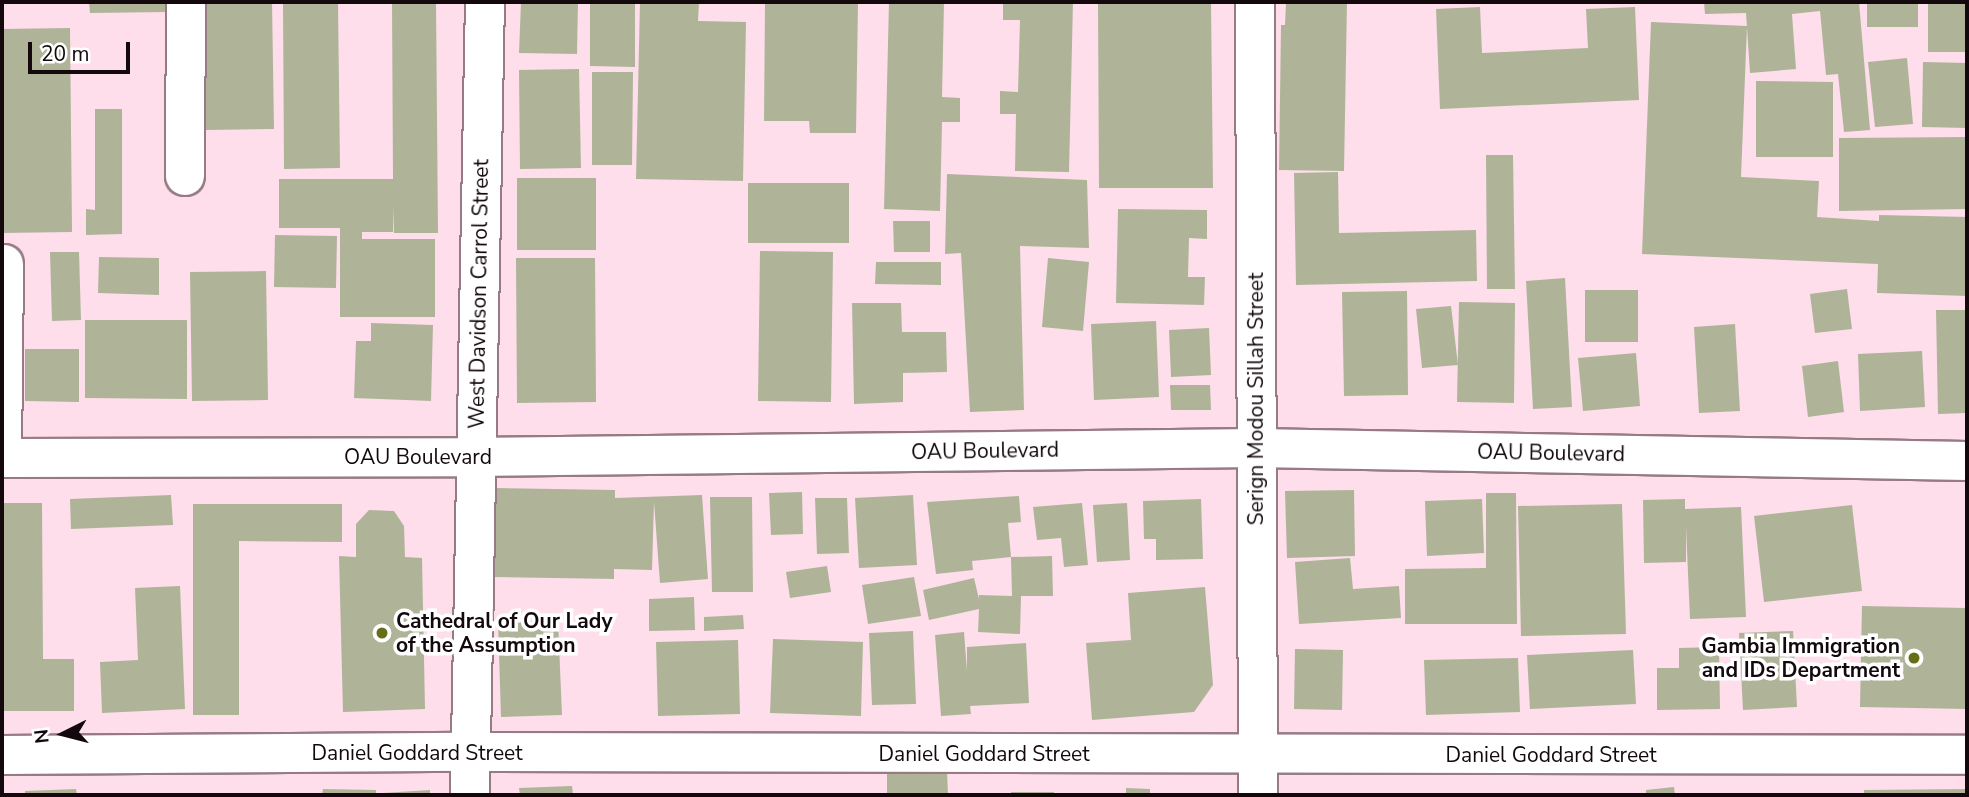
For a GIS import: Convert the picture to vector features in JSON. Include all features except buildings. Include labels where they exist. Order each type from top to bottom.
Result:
[{"type":"main road","points":[[185,176],[186,2]]},
{"type":"main road","name":"West Davidson Carrol Street","points":[[470,795],[485,2]]},
{"type":"main road","name":"Serign Modou Sillah Street","points":[[1255,2],[1258,795]]},
{"type":"main road","points":[[2,458],[4,264]]},
{"type":"main road","name":"OAU Boulevard","points":[[2,458],[476,457],[1256,448],[1967,461]]},
{"type":"main road","name":"Daniel Goddard Street","points":[[2,755],[470,752],[1967,755]]},
{"type":"place","name":"Cathedral of Our Lady of the Assumption","points":[[382,633]]},
{"type":"place","name":"Gambia Immigration and IDs Department","points":[[1914,658]]}]
